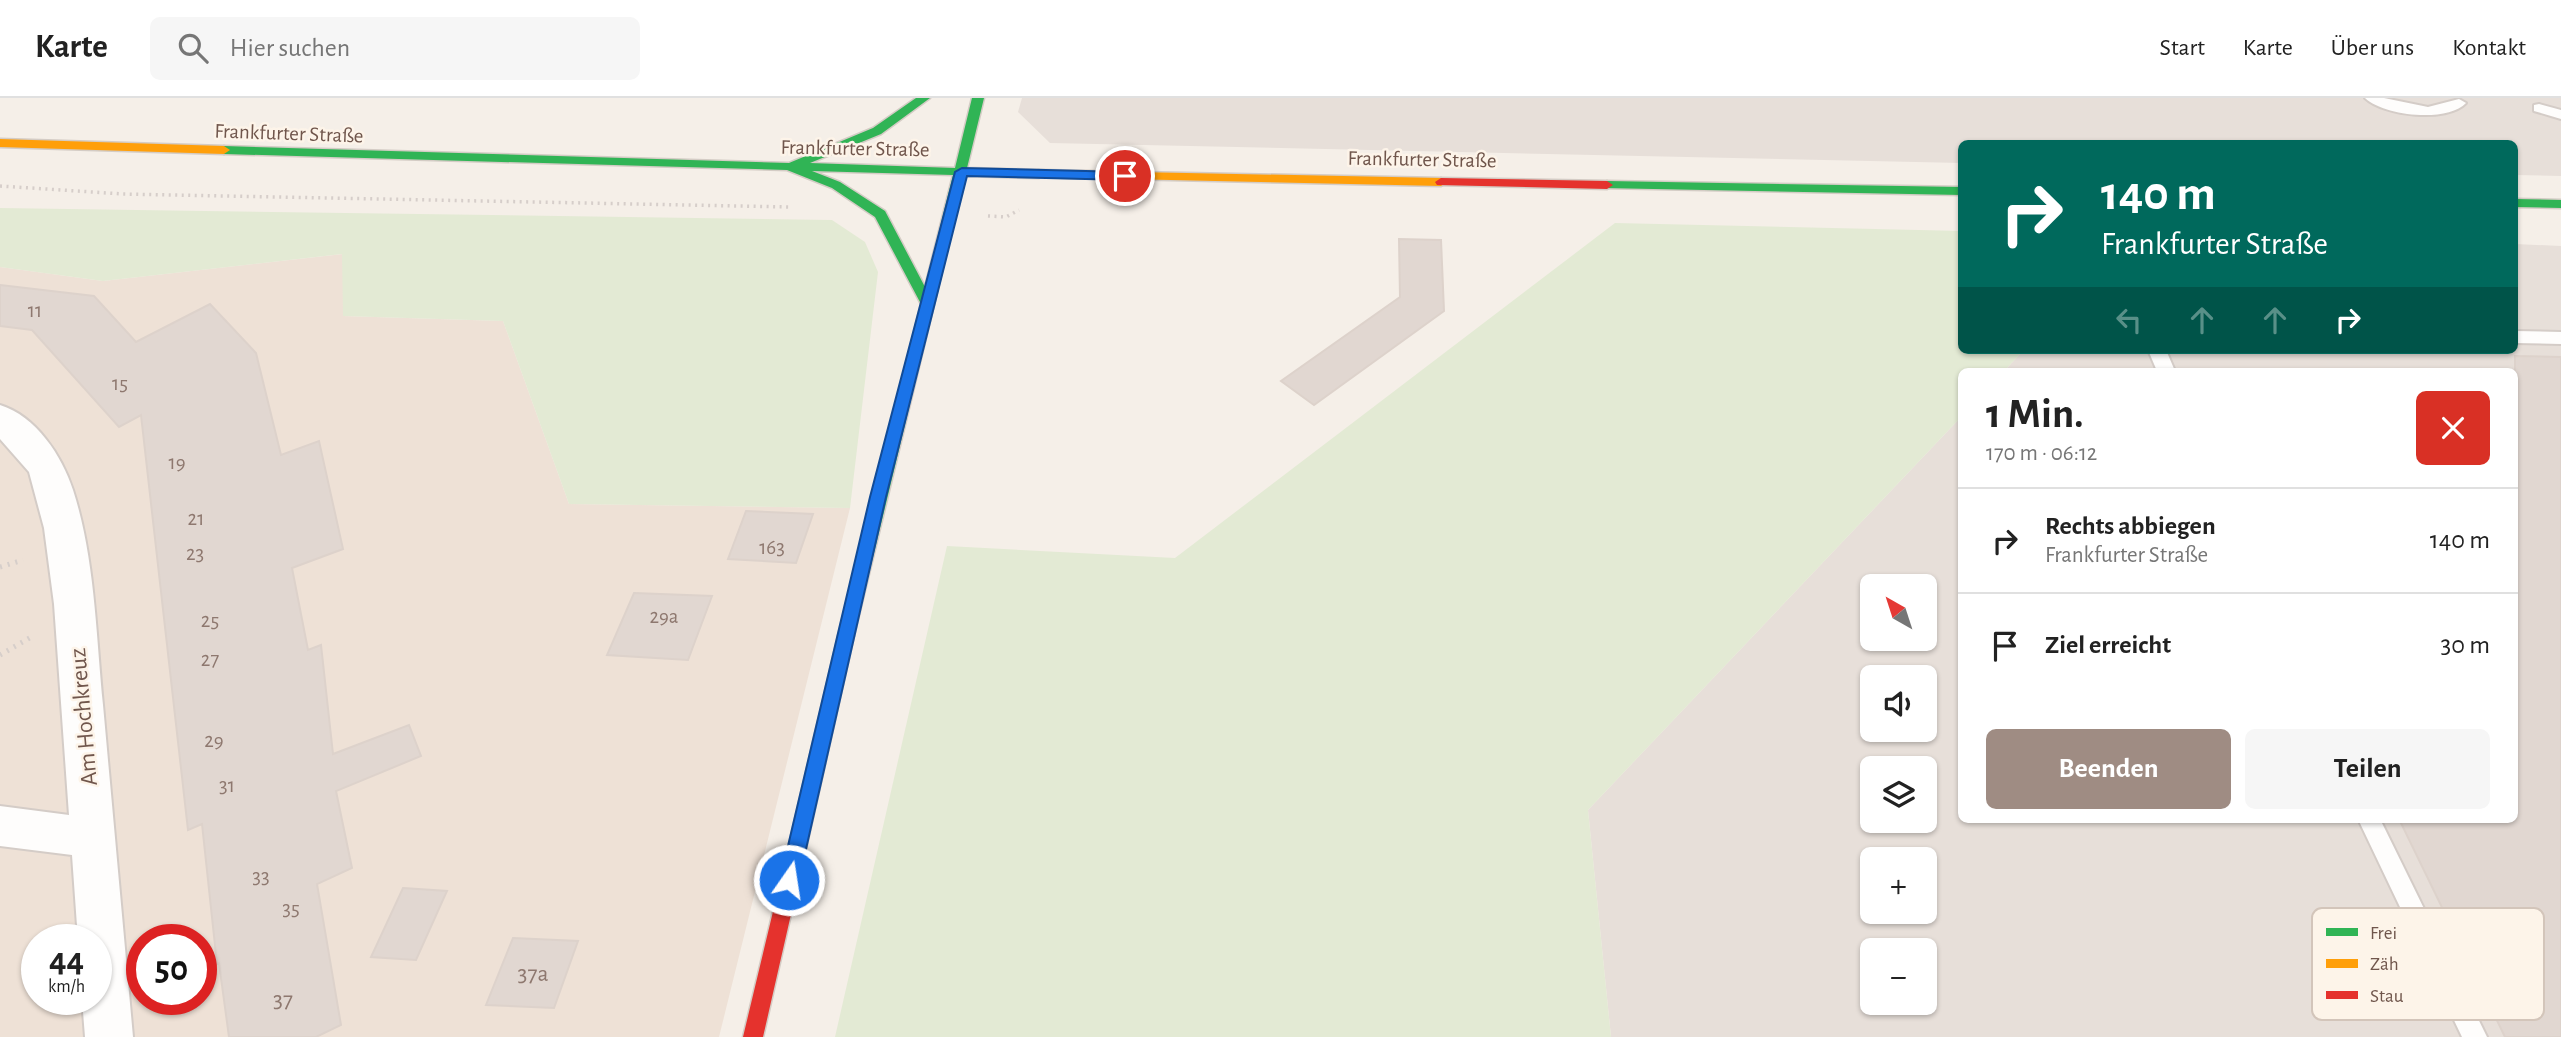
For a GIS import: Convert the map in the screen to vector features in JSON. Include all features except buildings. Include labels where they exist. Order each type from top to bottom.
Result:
[{"type":"main road","points":[[790,167],[877,131],[925,98]]},
{"type":"main road","points":[[753,1037],[878,497],[962,172],[978,98]]},
{"type":"main road","name":"Frankfurter Straße","points":[[0,143],[962,172],[1958,191]]},
{"type":"main road","points":[[790,167],[836,185],[880,214],[927,303]]},
{"type":"main road","points":[[2518,203],[2561,204]]},
{"type":"street","name":"Am Hochkreuz","points":[[0,418],[37,454],[53,484],[74,604],[109,1037]]},
{"type":"street","points":[[0,826],[93,838]]},
{"type":"lane","points":[[2372,98],[2400,108],[2449,110],[2459,103]]},
{"type":"lane","points":[[2539,108],[2561,115]]},
{"type":"lane","points":[[2518,337],[2561,338]]},
{"type":"lane","points":[[2370,823],[2412,908]]},
{"type":"lane","points":[[2467,1020],[2475,1037]]},
{"type":"path","points":[[0,186],[122,194],[799,207]]},
{"type":"path","points":[[950,213],[1006,217]]},
{"type":"shaded area","points":[[1022,98],[2561,98],[2561,176],[2518,175],[2518,140],[1958,140],[1958,163],[1050,143],[1018,112]]},
{"type":"shaded area","points":[[2518,244],[2561,246],[2561,1037],[1611,1037],[1588,810],[1958,420],[1958,823],[2518,823],[2518,368],[2007,368],[2020,354],[2518,354]]},
{"type":"shaded area","points":[[343,254],[343,316],[503,321],[569,504],[850,508],[719,1037],[0,1037],[0,267],[103,281]]},
{"type":"green space","points":[[0,208],[832,220],[865,242],[878,272],[850,508],[569,504],[503,321],[343,316],[342,254],[103,281],[0,267]]},
{"type":"green space","points":[[1615,223],[1958,231],[1958,354],[2020,354],[2007,368],[1958,368],[1958,420],[1588,810],[1611,1037],[835,1037],[947,546],[1175,558]]},
{"type":"traffic: fast","points":[[790,167],[877,131],[924,98]]},
{"type":"traffic: fast","points":[[846,636],[978,98]]},
{"type":"traffic: fast","points":[[224,150],[1039,174]]},
{"type":"traffic: fast","points":[[790,167],[836,185],[880,214],[927,303]]},
{"type":"traffic: fast","points":[[1607,185],[1958,191]]},
{"type":"traffic: fast","points":[[2518,203],[2561,204]]},
{"type":"traffic: slow","points":[[0,143],[224,150]]},
{"type":"traffic: slow","points":[[1039,174],[1441,182]]},
{"type":"traffic: slow","points":[[796,853],[846,636]]},
{"type":"traffic: jam","points":[[1441,182],[1607,185]]},
{"type":"traffic: jam","points":[[753,1037],[796,853]]},
{"type":"route","points":[[789,880],[878,497],[962,172],[1125,176]]}]
